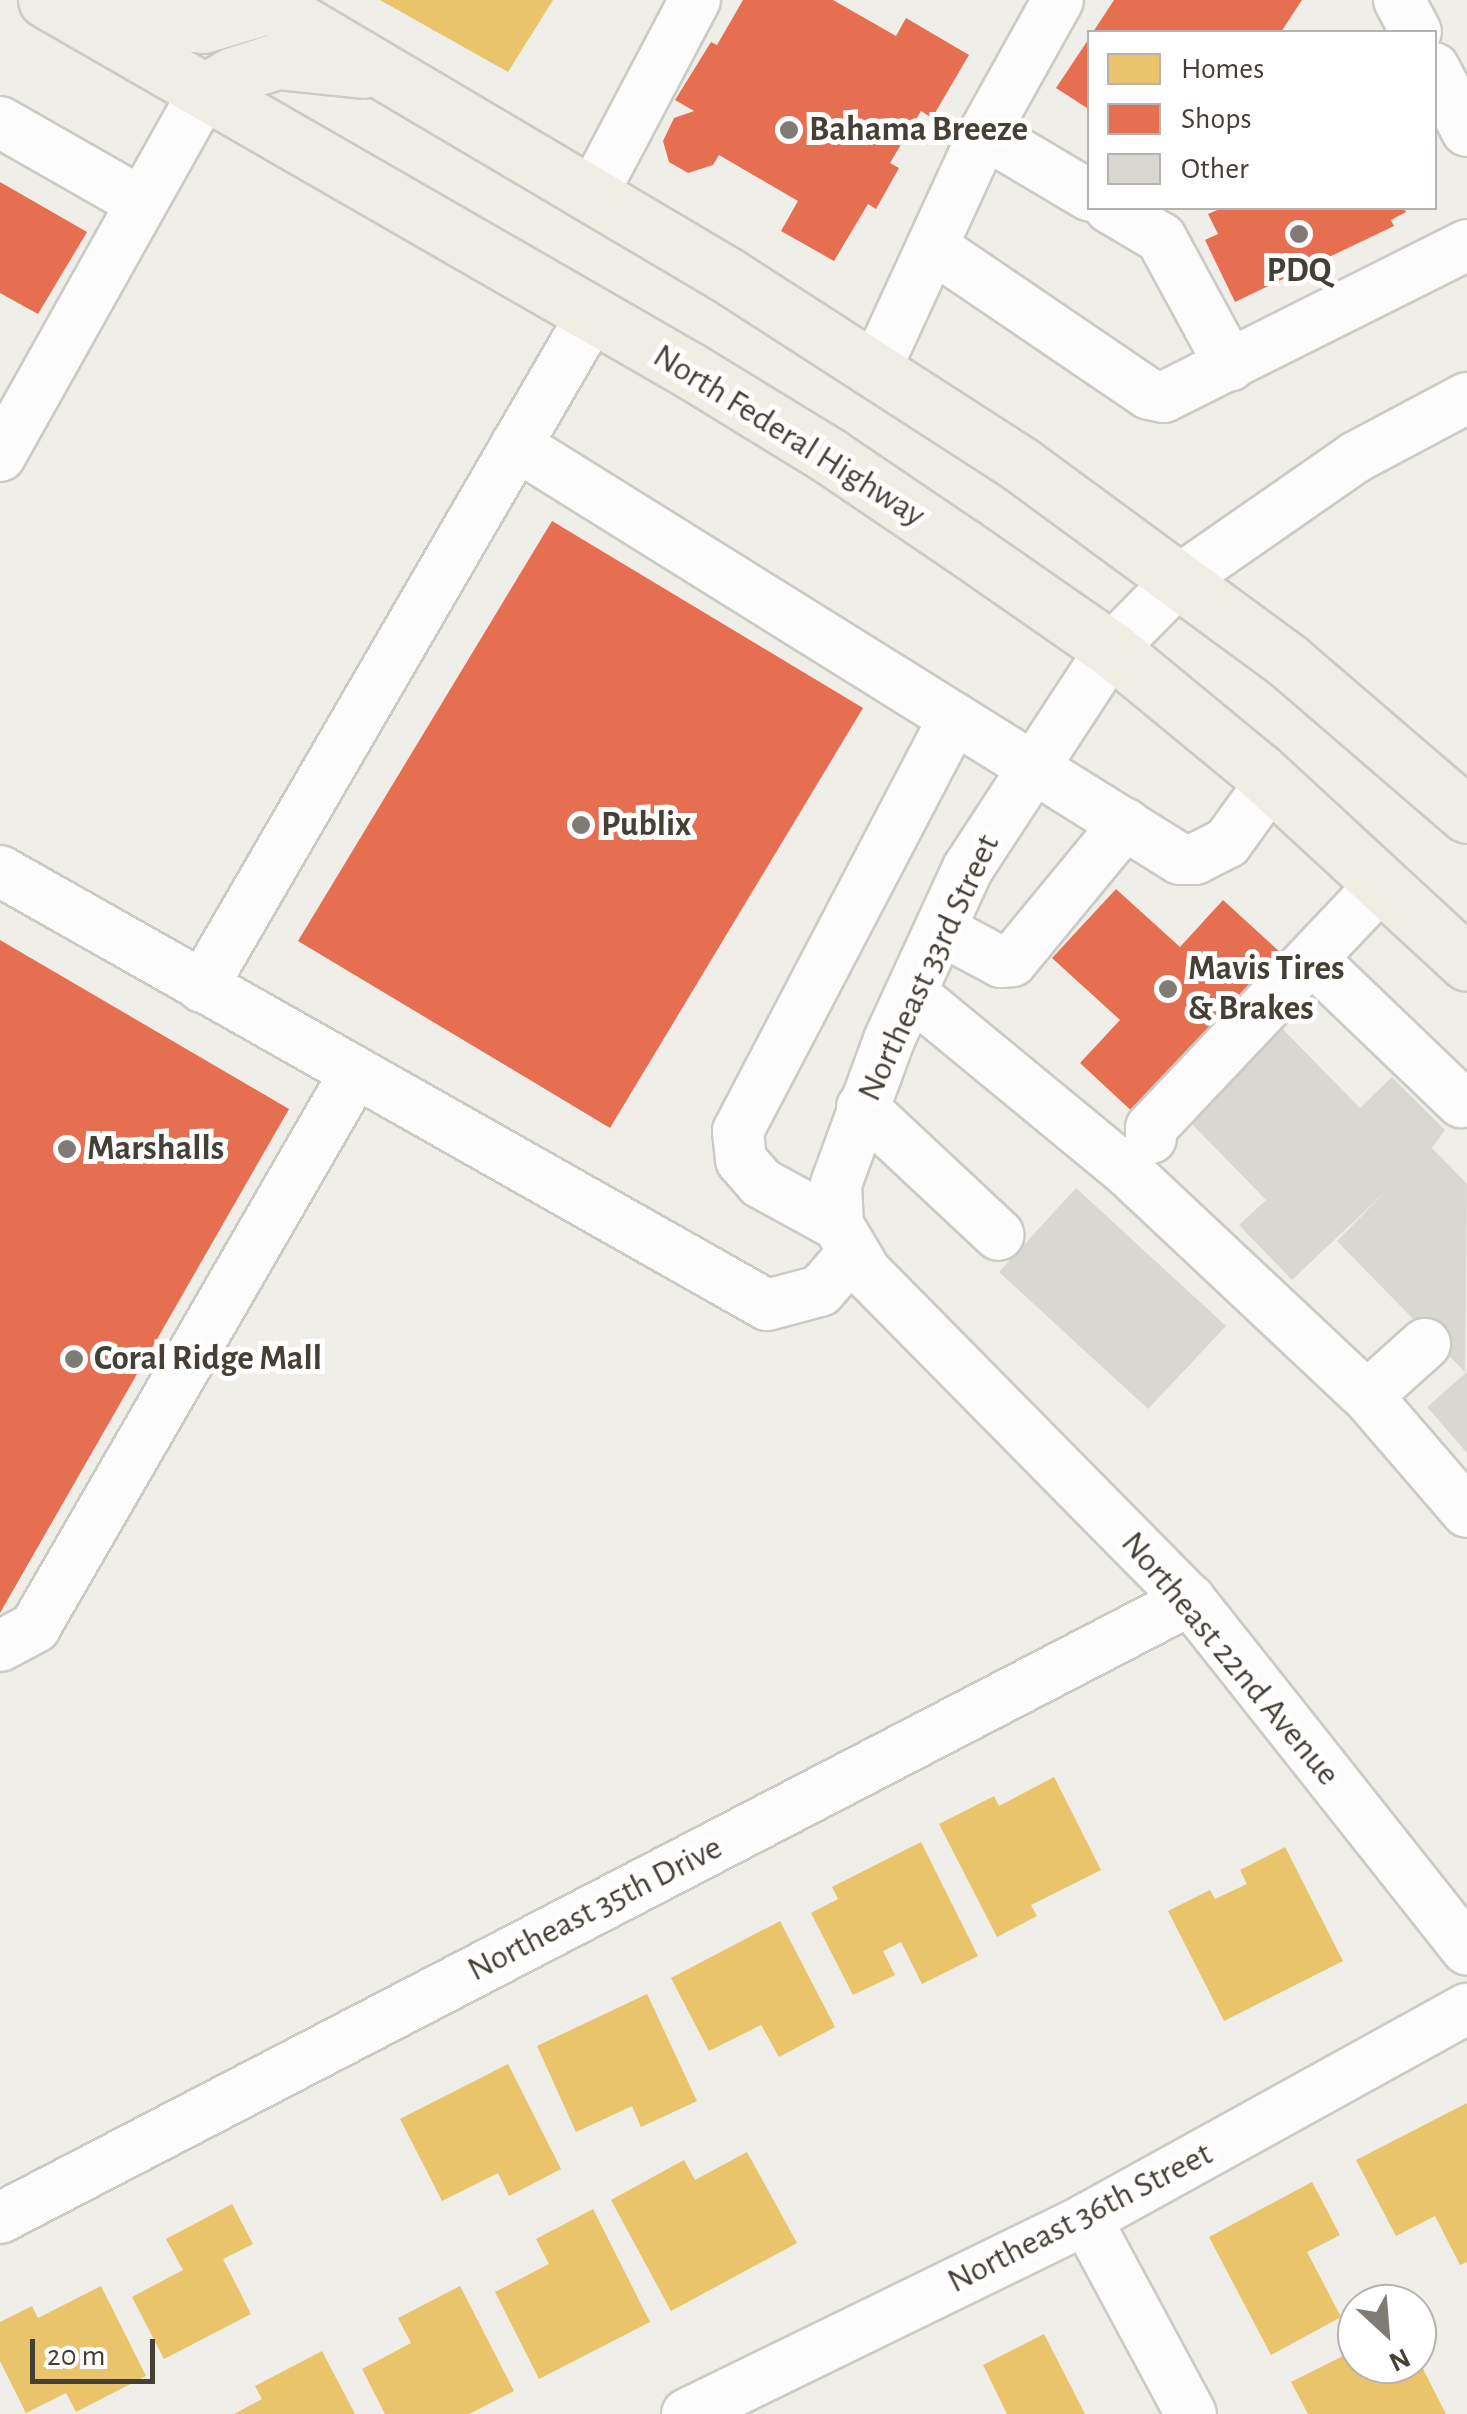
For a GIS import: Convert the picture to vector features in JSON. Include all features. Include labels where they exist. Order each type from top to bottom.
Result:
[{"type":"main road","name":"North Federal Highway","points":[[46,0],[828,455],[1112,649],[1271,782],[1467,963]]},
{"type":"main road","points":[[125,0],[162,21],[203,25],[268,2],[727,275],[1020,464],[1179,580],[1288,660],[1467,815]]},
{"type":"main road","points":[[205,92],[233,74],[277,61],[382,72]]},
{"type":"street","points":[[591,197],[696,0]]},
{"type":"street","points":[[876,368],[984,133],[1058,0]]},
{"type":"street","points":[[1400,0],[1415,30]]},
{"type":"street","points":[[1437,74],[1467,131]]},
{"type":"street","points":[[0,456],[205,92]]},
{"type":"street","points":[[0,122],[142,203]]},
{"type":"street","points":[[984,133],[1087,194]]},
{"type":"street","points":[[1119,210],[1173,222],[1230,366]]},
{"type":"street","points":[[934,248],[1149,394],[1164,397],[1467,245]]},
{"type":"street","points":[[202,986],[592,315]]},
{"type":"street","name":"Northeast 33rd Street","points":[[845,1239],[836,1184],[862,1107],[911,993],[968,868],[1112,649],[1179,580],[1356,456],[1467,398]]},
{"type":"street","points":[[516,446],[1180,859],[1195,859],[1227,843],[1271,782]]},
{"type":"street","points":[[0,871],[767,1305],[820,1291],[845,1239],[761,1183],[741,1160],[738,1130],[954,718]]},
{"type":"street","points":[[941,930],[1002,962],[1012,961],[1125,824]]},
{"type":"street","points":[[1151,1138],[1152,1128],[1383,882]]},
{"type":"street","points":[[1312,959],[1461,1102]]},
{"type":"street","points":[[911,993],[1126,1170],[1367,1396],[1467,1512]]},
{"type":"street","points":[[0,1646],[35,1628],[355,1073]]},
{"type":"street","points":[[862,1107],[999,1235]]},
{"type":"street","name":"Northeast 22nd Avenue","points":[[845,1239],[896,1305],[1190,1600],[1467,1948]]},
{"type":"street","points":[[1367,1396],[1425,1344]]},
{"type":"street","name":"Northeast 35th Drive","points":[[0,2218],[1190,1600]]},
{"type":"street","name":"Northeast 36th Street","points":[[687,2414],[1086,2219],[1467,2009]]},
{"type":"street","points":[[1086,2219],[1191,2414]]},
{"type":"building: Homes","points":[[380,0],[553,0],[508,72]]},
{"type":"building: Homes","points":[[1054,1777],[1101,1870],[1031,1905],[1037,1916],[997,1937],[939,1824],[994,1796],[999,1806]]},
{"type":"building: Homes","points":[[921,1842],[978,1956],[922,1984],[901,1942],[883,1951],[895,1975],[853,1995],[811,1913],[838,1899],[832,1887]]},
{"type":"building: Homes","points":[[1285,1847],[1343,1961],[1224,2021],[1168,1911],[1210,1890],[1215,1899],[1247,1884],[1240,1870]]},
{"type":"building: Homes","points":[[780,1921],[835,2027],[779,2057],[761,2025],[709,2051],[671,1978]]},
{"type":"building: Homes","points":[[647,1994],[697,2101],[641,2127],[632,2106],[576,2132],[537,2046]]},
{"type":"building: Homes","points":[[508,2064],[561,2169],[509,2196],[498,2173],[442,2201],[400,2119]]},
{"type":"building: Homes","points":[[1467,2103],[1467,2262],[1460,2265],[1435,2216],[1396,2236],[1356,2160]]},
{"type":"building: Homes","points":[[747,2152],[797,2243],[671,2311],[611,2200],[684,2160],[695,2180]]},
{"type":"building: Homes","points":[[1312,2182],[1340,2235],[1307,2252],[1337,2309],[1337,2319],[1271,2355],[1209,2237]]},
{"type":"building: Homes","points":[[232,2204],[253,2244],[223,2259],[251,2314],[164,2359],[132,2297],[183,2270],[166,2239]]},
{"type":"building: Homes","points":[[593,2209],[650,2322],[539,2379],[495,2292],[549,2264],[536,2239]]},
{"type":"building: Homes","points":[[101,2286],[146,2376],[76,2412],[66,2393],[26,2413],[0,2361],[0,2322],[32,2306],[38,2318]]},
{"type":"building: Homes","points":[[460,2286],[514,2391],[469,2414],[385,2414],[362,2369],[411,2343],[398,2318]]},
{"type":"building: Homes","points":[[1044,2334],[1085,2414],[1007,2414],[983,2365]]},
{"type":"building: Homes","points":[[322,2351],[355,2414],[234,2414],[262,2399],[255,2386]]},
{"type":"building: Homes","points":[[1337,2359],[1337,2384],[1431,2384],[1446,2414],[1308,2414],[1291,2382]]},
{"type":"building: Shops","name":"Bahama Breeze","points":[[743,0],[833,0],[896,36],[906,18],[969,55],[932,118],[921,111],[890,163],[899,168],[876,209],[868,204],[834,261],[781,231],[798,201],[719,155],[713,165],[688,173],[669,162],[663,141],[674,118],[694,111],[675,100],[711,42],[717,45]]},
{"type":"building: Shops","points":[[1114,0],[1302,0],[1282,30],[1094,30]]},
{"type":"building: Shops","points":[[1087,42],[1087,108],[1056,88]]},
{"type":"building: Shops","points":[[0,182],[87,232],[38,314],[0,293]]},
{"type":"building: Shops","points":[[1217,210],[1406,212],[1391,220],[1394,226],[1235,302],[1205,240],[1218,234],[1208,214]]},
{"type":"building: Shops","name":"Publix","points":[[552,521],[863,708],[610,1128],[298,941]]},
{"type":"building: Shops","name":"Mavis Tires & Brakes","points":[[1116,889],[1180,947],[1223,900],[1282,954],[1136,1115],[1080,1063],[1120,1020],[1052,958]]},
{"type":"building: Shops","name":"Coral Ridge Mall","points":[[0,940],[289,1109],[0,1613]]},
{"type":"building: Other","points":[[1278,1024],[1360,1108],[1392,1077],[1445,1130],[1432,1148],[1467,1184],[1465,1372],[1337,1241],[1386,1191],[1292,1280],[1239,1225],[1266,1200],[1184,1116]]},
{"type":"building: Other","points":[[1076,1188],[1226,1326],[1148,1409],[999,1272]]},
{"type":"building: Other","points":[[1467,1372],[1467,1453],[1427,1407]]},
{"type":"place","name":"Bahama Breeze","points":[[789,130]]},
{"type":"place","name":"PDQ","points":[[1299,234]]},
{"type":"place","name":"Publix","points":[[581,825]]},
{"type":"place","name":"Mavis Tires & Brakes","points":[[1168,989]]},
{"type":"place","name":"Marshalls","points":[[67,1149]]},
{"type":"place","name":"Coral Ridge Mall","points":[[74,1359]]}]
